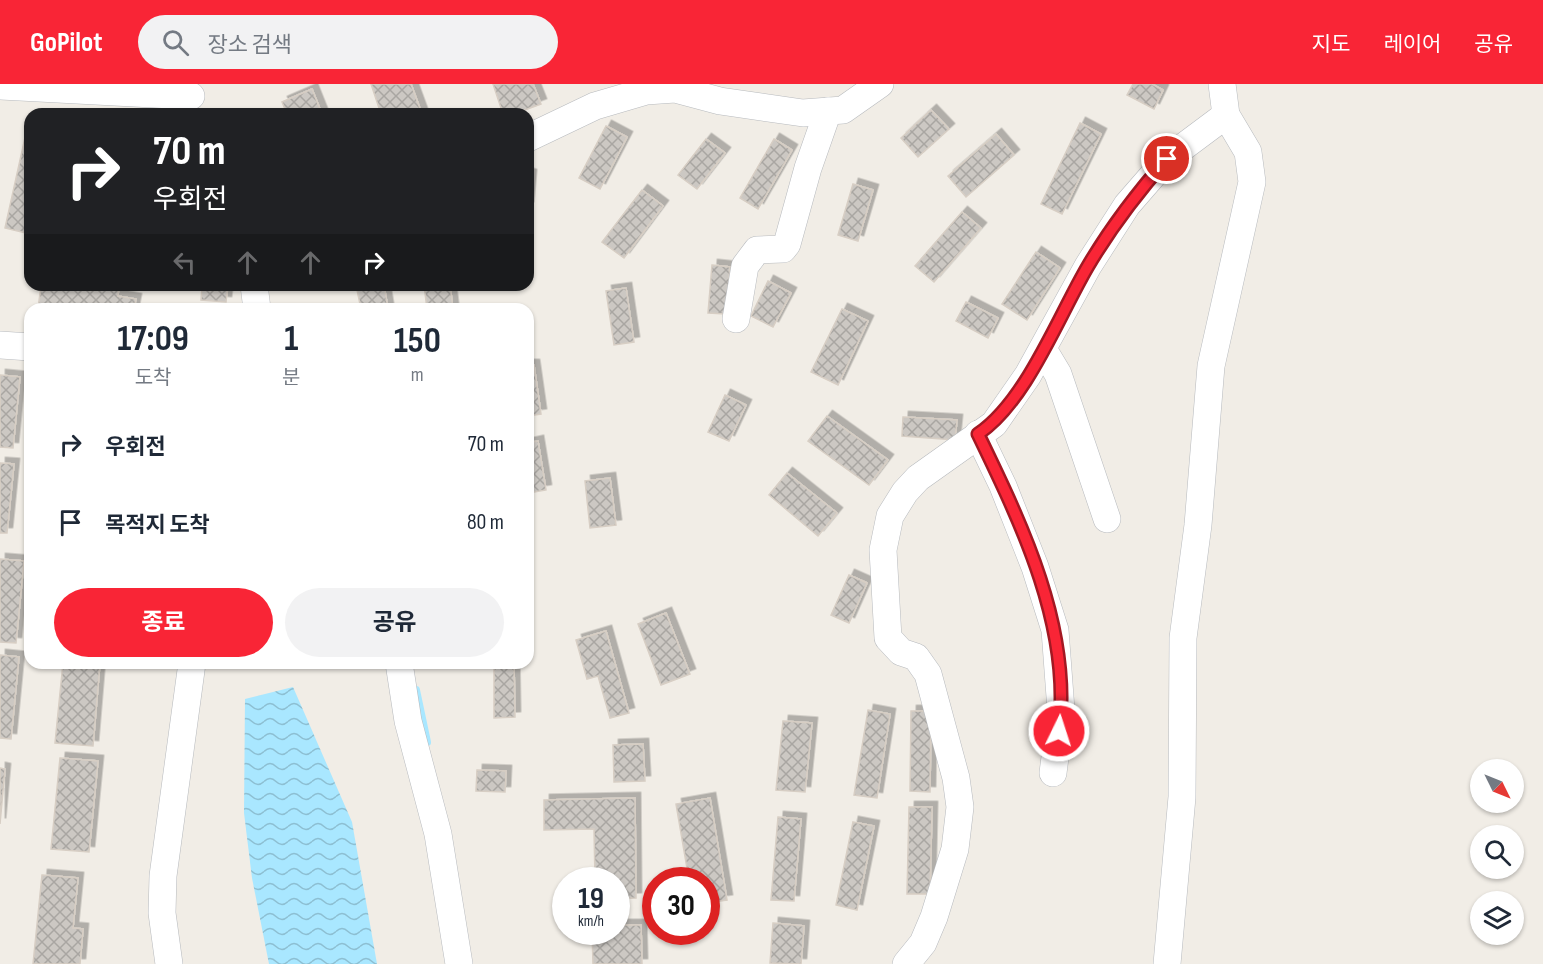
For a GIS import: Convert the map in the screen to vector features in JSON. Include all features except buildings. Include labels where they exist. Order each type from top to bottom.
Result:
[{"type":"street","points":[[534,135],[595,106],[646,90],[675,89],[720,100],[803,113],[843,110],[880,84]]},
{"type":"street","points":[[1167,964],[1182,797],[1183,638],[1198,525],[1211,366],[1252,182],[1248,152],[1226,115],[1222,84]]},
{"type":"street","points":[[0,86],[192,98]]},
{"type":"street","points":[[736,319],[748,258],[757,250],[783,249],[787,244],[799,197],[828,111]]},
{"type":"street","points":[[906,964],[923,943],[934,917],[955,849],[960,807],[956,778],[928,674],[916,657],[901,652],[888,638],[883,550],[890,516],[905,492],[918,478],[994,424],[1028,375],[1088,266],[1127,205],[1167,159],[1226,115]]},
{"type":"street","points":[[0,345],[24,347]]},
{"type":"street","points":[[1043,349],[1058,374],[1107,519]]},
{"type":"street","points":[[978,434],[1003,486],[1035,567],[1055,630],[1061,710],[1053,772]]},
{"type":"street","points":[[169,964],[162,913],[163,876],[191,669]]},
{"type":"street","points":[[400,669],[408,721],[438,834],[459,964]]},
{"type":"water","points":[[293,687],[352,822],[377,964],[269,964],[252,878],[244,813],[245,699]]},
{"type":"waterway","points":[[416,690],[427,742]]},
{"type":"route","points":[[1059,731],[1061,710],[1055,630],[1035,567],[1003,486],[978,434],[994,424],[1028,375],[1088,266],[1127,205],[1167,159]]}]
